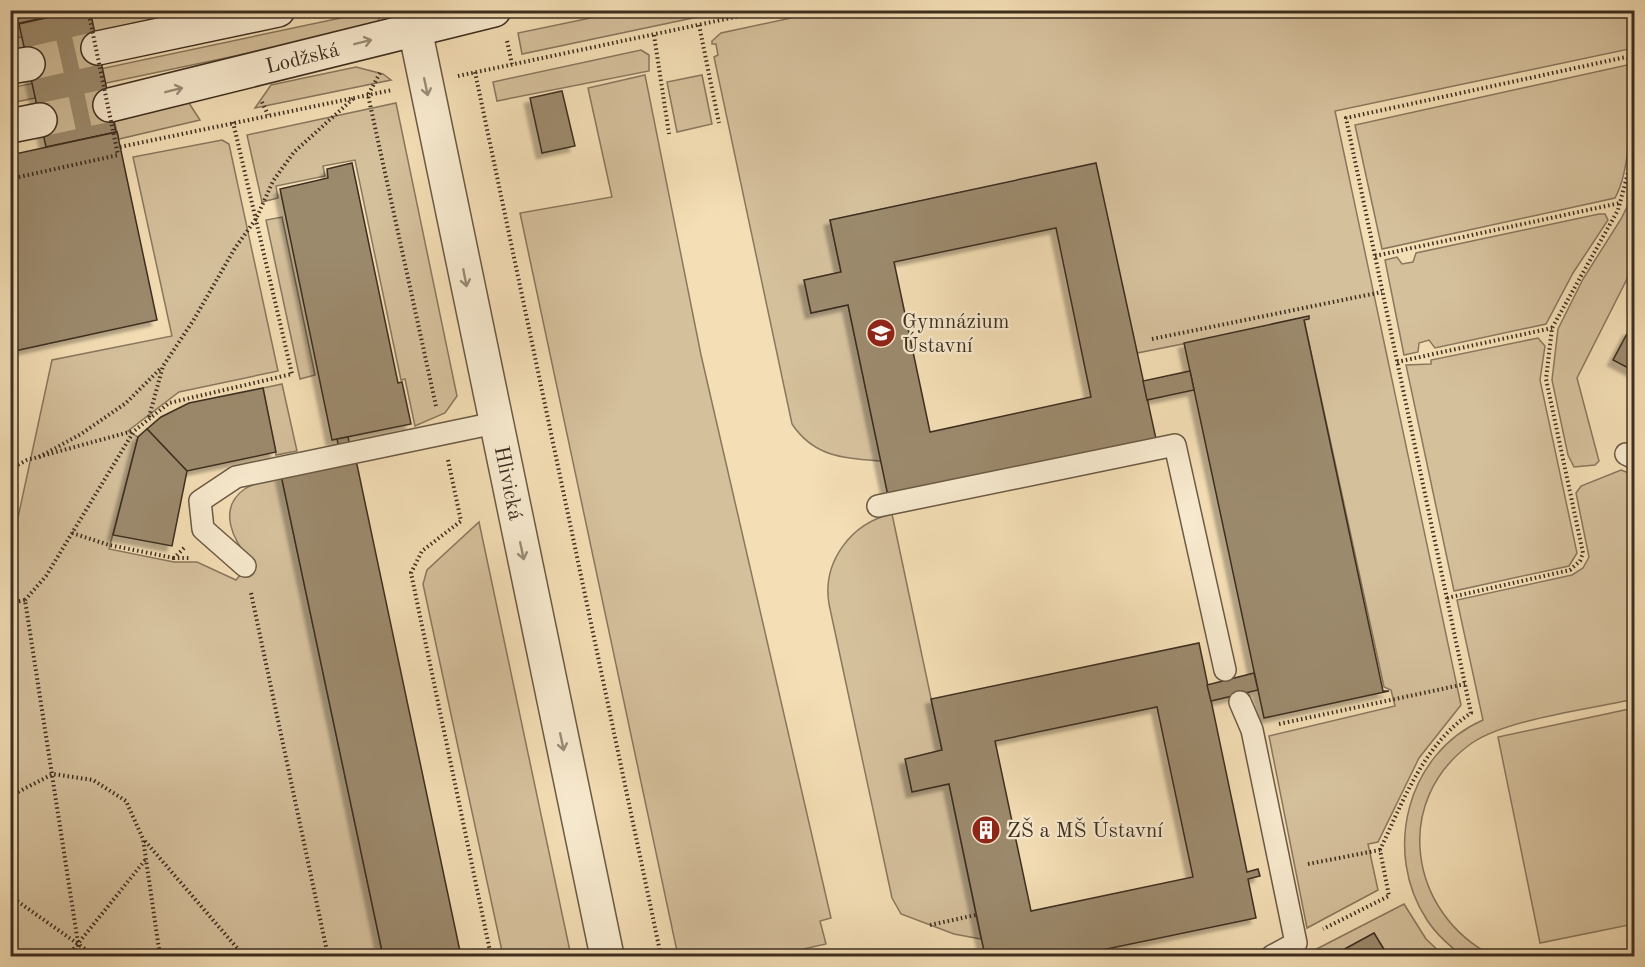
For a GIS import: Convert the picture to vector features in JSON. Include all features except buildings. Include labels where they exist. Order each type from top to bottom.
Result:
[{"type":"street","points":[[98,48],[228,15],[278,10]]},
{"type":"street","name":"Lodžská","points":[[110,105],[413,20],[500,23]]},
{"type":"street","name":"Hlivická","points":[[413,20],[607,957]]},
{"type":"lane","points":[[245,566],[203,529],[200,501],[236,477],[495,423]]},
{"type":"lane","points":[[878,506],[1175,444],[1225,670]]},
{"type":"lane","points":[[1240,702],[1252,730],[1296,943],[1272,957]]},
{"type":"path","points":[[10,19],[49,10]]},
{"type":"path","points":[[10,179],[118,155],[88,10]]},
{"type":"path","points":[[454,77],[768,10]]},
{"type":"path","points":[[500,23],[512,64]]},
{"type":"path","points":[[699,25],[719,123]]},
{"type":"path","points":[[654,35],[669,134]]},
{"type":"path","points":[[1296,943],[1389,896],[1380,850],[1418,768],[1459,721],[1471,713],[1346,118],[1626,57],[1635,60]]},
{"type":"path","points":[[475,72],[661,957]]},
{"type":"path","points":[[120,147],[400,88]]},
{"type":"path","points":[[368,95],[460,521],[422,551],[411,573],[491,957]]},
{"type":"path","points":[[39,457],[81,434],[126,403],[163,366],[193,321],[235,248],[256,219],[273,181],[294,152],[354,98]]},
{"type":"path","points":[[1447,598],[1570,570],[1580,561],[1583,553],[1546,379],[1552,328],[1620,203],[1632,158],[1635,119]]},
{"type":"path","points":[[10,603],[25,600],[46,576],[134,431],[149,418],[169,403],[292,374],[233,122]]},
{"type":"path","points":[[1375,256],[1620,203]]},
{"type":"path","points":[[1152,339],[1382,292]]},
{"type":"path","points":[[1397,362],[1552,328]]},
{"type":"path","points":[[149,418],[163,366]]},
{"type":"path","points":[[10,470],[27,460],[134,431]]},
{"type":"path","points":[[72,533],[110,545],[174,558]]},
{"type":"path","points":[[245,566],[328,957]]},
{"type":"path","points":[[25,600],[80,957]]},
{"type":"path","points":[[1252,730],[1465,684]]},
{"type":"path","points":[[10,796],[53,774],[93,780],[126,801],[143,839],[160,957]]},
{"type":"path","points":[[143,839],[244,957]]},
{"type":"path","points":[[1281,870],[1380,850]]},
{"type":"path","points":[[68,957],[146,859]]},
{"type":"path","points":[[10,896],[95,957]]},
{"type":"path","points":[[930,925],[976,915]]},
{"type":"shaded area","points":[[828,10],[1634,11],[1634,48],[1335,111],[1461,705],[1419,758],[1378,842],[1368,844],[1378,890],[1307,928],[1269,736],[1395,706],[1391,690],[1384,687],[1304,320],[1137,353],[1095,164],[830,220],[841,272],[804,280],[811,313],[848,305],[881,461],[831,454],[810,443],[792,424],[714,57],[718,55],[716,44],[712,44],[712,41],[721,33]]},
{"type":"shaded area","points":[[86,11],[176,11],[167,17],[87,33],[11,38],[11,28]]},
{"type":"shaded area","points":[[624,11],[726,11],[522,54],[518,33]]},
{"type":"shaded area","points":[[375,12],[379,18],[378,24],[372,27],[11,103],[10,88]]},
{"type":"shaded area","points":[[641,50],[649,55],[649,71],[497,101],[493,82]]},
{"type":"shaded area","points":[[1627,65],[1633,71],[1629,136],[1625,170],[1615,198],[1382,249],[1355,125]]},
{"type":"shaded area","points":[[356,67],[383,74],[391,80],[255,108],[271,85]]},
{"type":"shaded area","points":[[645,75],[701,355],[831,918],[820,921],[826,944],[772,956],[678,956],[520,213],[612,197],[588,88]]},
{"type":"shaded area","points":[[702,75],[712,124],[677,132],[667,82]]},
{"type":"shaded area","points":[[189,103],[200,120],[119,139],[114,120]]},
{"type":"shaded area","points":[[396,103],[457,396],[445,413],[415,426],[405,379],[401,380],[355,160],[323,166],[325,176],[276,186],[278,198],[262,202],[247,135]]},
{"type":"shaded area","points":[[222,140],[229,144],[278,371],[179,392],[128,431],[138,437],[109,549],[174,562],[197,562],[236,580],[252,561],[234,535],[230,515],[232,505],[237,496],[246,488],[281,475],[383,956],[11,956],[10,613],[13,613],[11,550],[52,360],[172,336],[133,157]]},
{"type":"shaded area","points":[[1634,171],[1634,265],[1577,378],[1599,461],[1595,465],[1574,467],[1568,455],[1552,380],[1558,329],[1583,279],[1627,207]]},
{"type":"shaded area","points":[[1605,214],[1608,220],[1573,273],[1546,324],[1435,348],[1429,340],[1419,343],[1418,352],[1404,355],[1385,260],[1397,257],[1402,264],[1413,262],[1416,253]]},
{"type":"shaded area","points":[[282,217],[315,375],[300,379],[266,220]]},
{"type":"shaded area","points":[[1538,338],[1545,346],[1540,380],[1577,553],[1569,566],[1454,591],[1406,365],[1431,364],[1431,360]]},
{"type":"shaded area","points":[[282,384],[297,451],[276,455],[263,388]]},
{"type":"shaded area","points":[[1621,470],[1634,475],[1634,699],[1506,727],[1472,743],[1446,767],[1429,794],[1421,824],[1421,855],[1428,885],[1443,913],[1465,937],[1493,956],[1462,956],[1427,920],[1413,893],[1406,865],[1405,836],[1410,807],[1420,780],[1436,756],[1457,735],[1483,720],[1457,600],[1572,575],[1583,568],[1589,557],[1576,493],[1581,486]]},
{"type":"shaded area","points":[[892,514],[942,750],[906,759],[912,791],[949,784],[981,939],[954,934],[901,914],[892,898],[829,604],[830,573],[842,547],[864,526]]},
{"type":"shaded area","points":[[479,522],[571,956],[503,956],[423,584],[427,570]]},
{"type":"shaded area","points":[[1634,708],[1634,924],[1540,943],[1498,737]]},
{"type":"shaded area","points":[[1404,904],[1426,939],[1444,956],[1388,956],[1374,933],[1332,956],[1303,956]]},
{"type":"tunnel","points":[[28,64],[98,48]]},
{"type":"tunnel","points":[[40,120],[110,105]]},
{"type":"place","name":"Gymnázium Ústavní","points":[[881,333]]},
{"type":"place","name":"ZŠ a MŠ Ústavní","points":[[986,830]]}]
